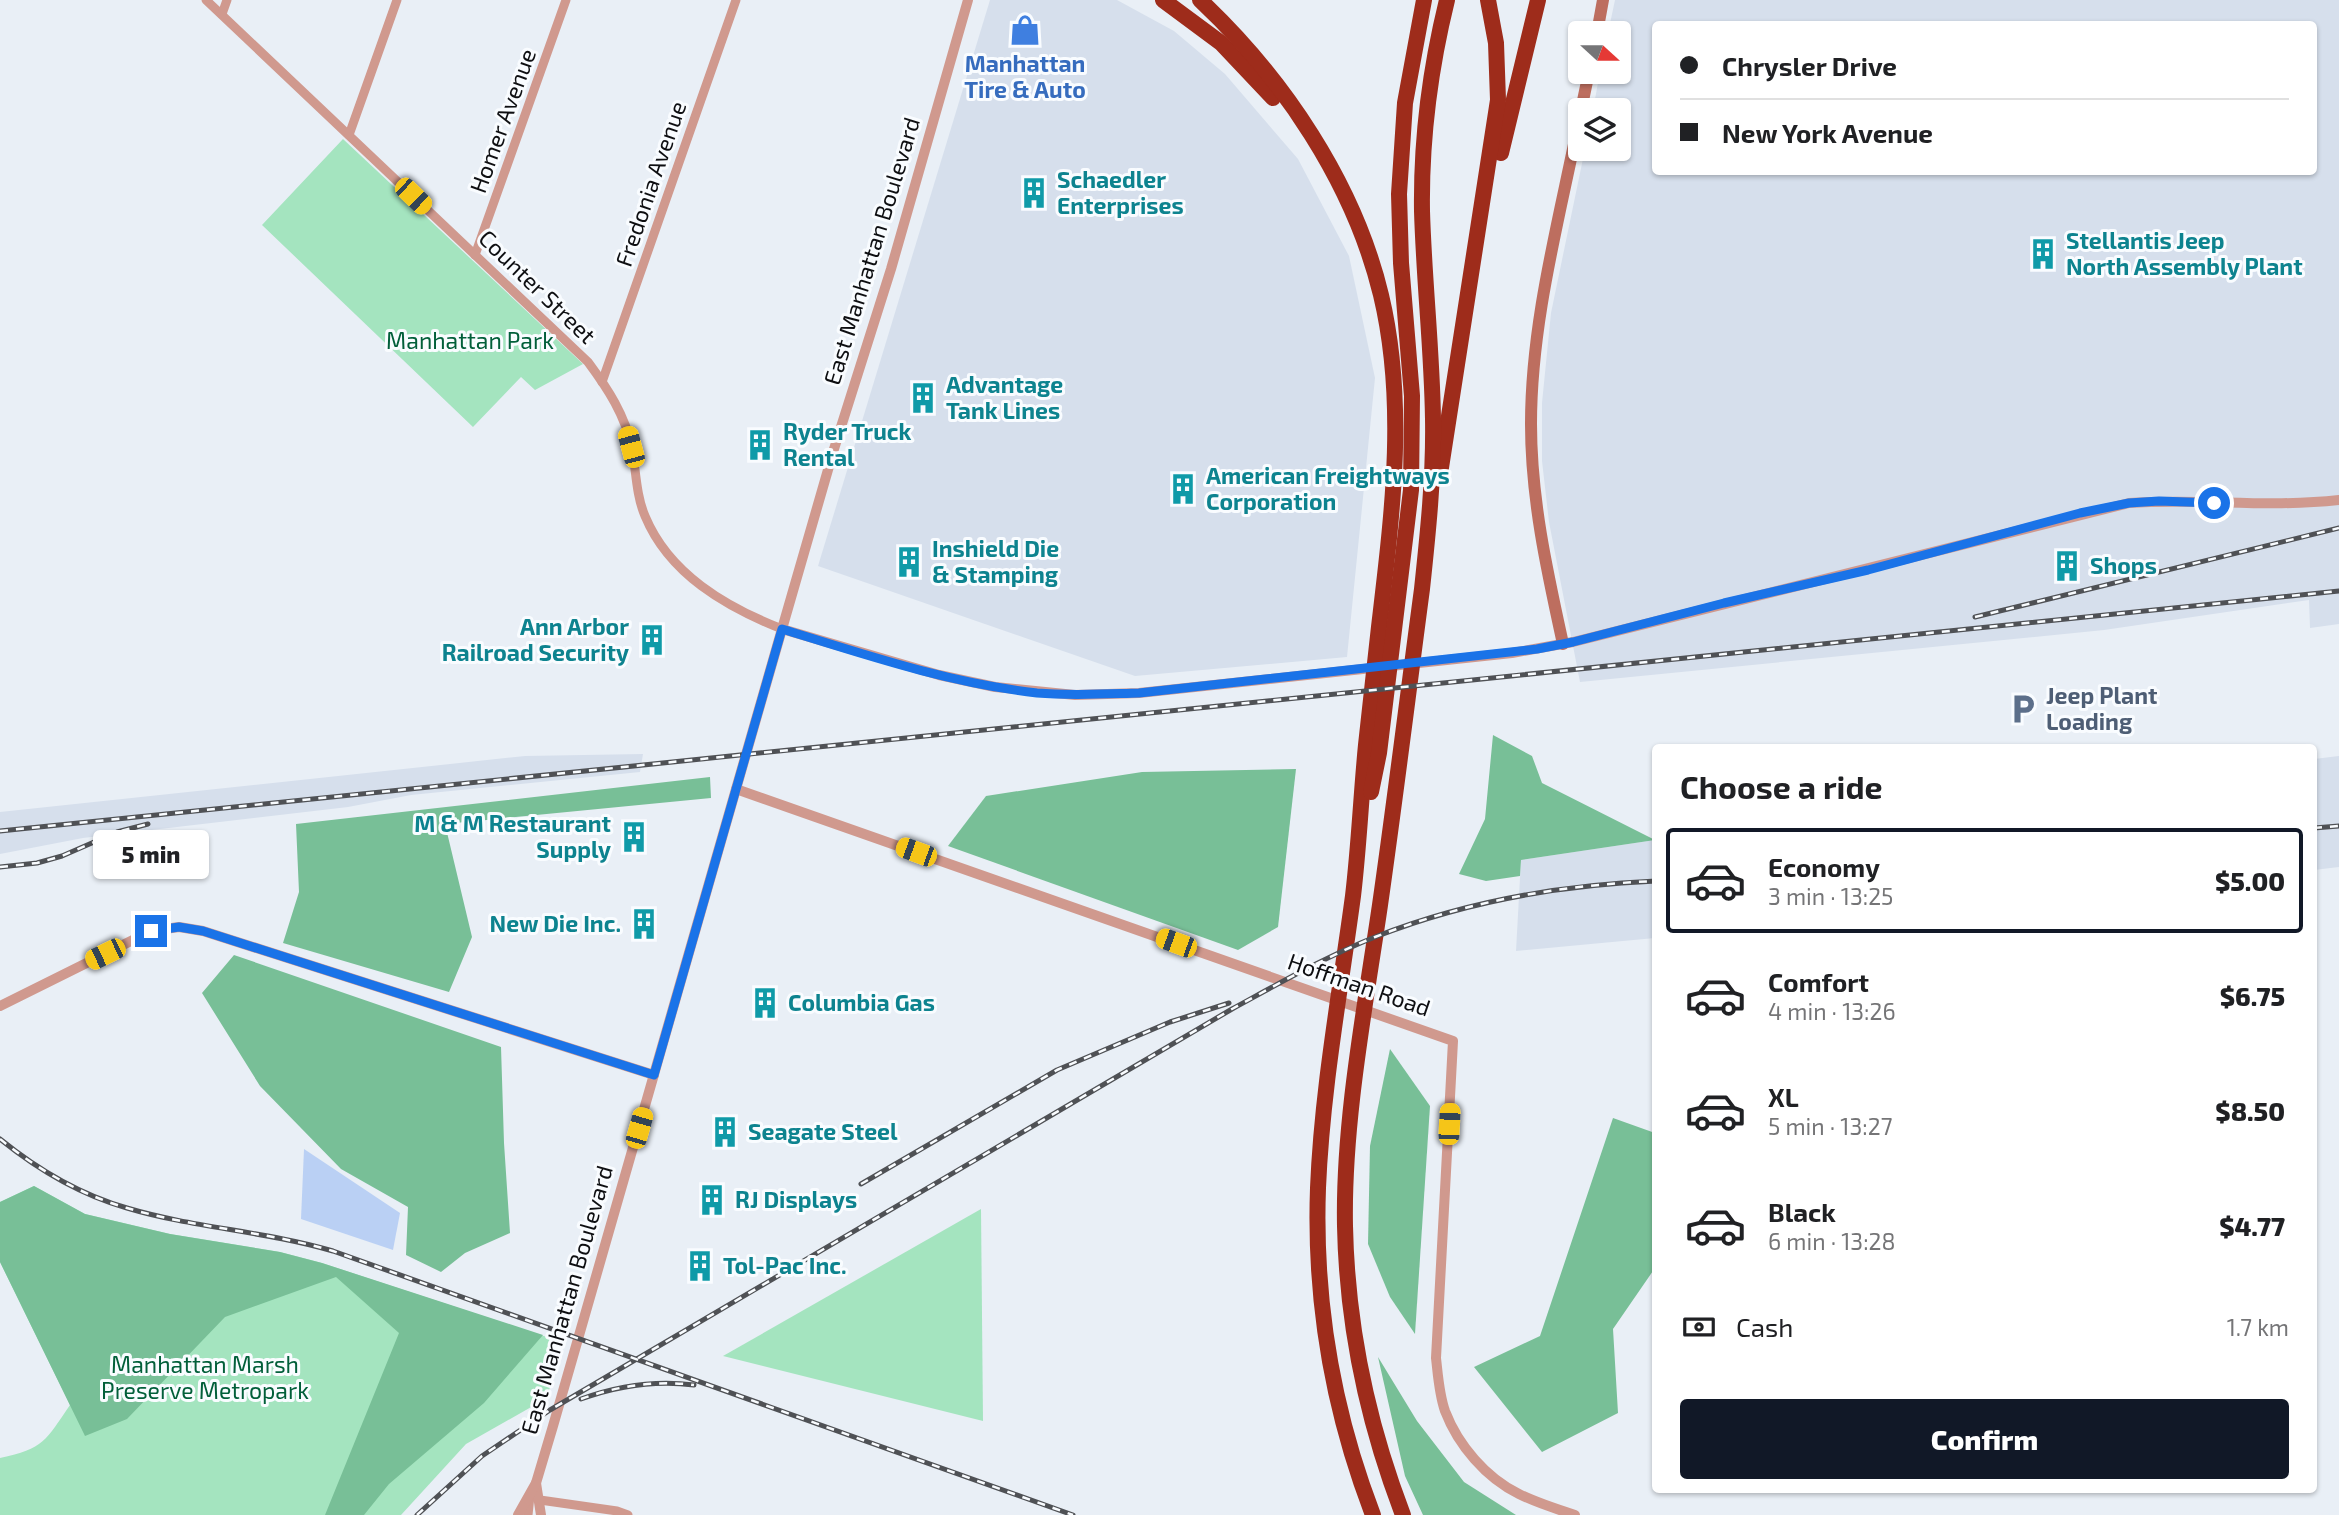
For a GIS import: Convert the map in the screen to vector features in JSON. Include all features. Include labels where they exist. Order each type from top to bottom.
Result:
[{"type":"highway","points":[[1163,0],[1207,31],[1239,60],[1290,120],[1327,180],[1355,239],[1373,295],[1386,322]]},
{"type":"highway","points":[[1200,0],[1258,62],[1316,143],[1358,226],[1377,279],[1393,377],[1395,454],[1387,623]]},
{"type":"highway","points":[[1374,1515],[1349,1442],[1329,1357],[1320,1288],[1318,1184],[1325,1106],[1373,750],[1387,623],[1411,490],[1410,374],[1400,244],[1401,151],[1408,79],[1424,0]]},
{"type":"highway","points":[[1403,1515],[1385,1468],[1366,1400],[1349,1296],[1345,1190],[1361,1040],[1429,524],[1433,470],[1433,407],[1423,240],[1423,169],[1430,93],[1447,0]]},
{"type":"highway","points":[[1429,524],[1441,471],[1498,100],[1496,43],[1488,0]]},
{"type":"highway","points":[[1483,205],[1495,182],[1538,0]]},
{"type":"main road","points":[[1599,21],[1603,0]]},
{"type":"main road","points":[[1563,644],[1536,513],[1531,409],[1534,356],[1541,307],[1571,161]]},
{"type":"street","name":"Counter Street","points":[[206,0],[588,362],[618,408],[626,427],[645,515],[658,542],[683,572],[697,583],[758,620],[782,629]]},
{"type":"street","points":[[222,14],[227,0]]},
{"type":"street","points":[[349,135],[397,0]]},
{"type":"street","name":"Homer Avenue","points":[[475,255],[566,0]]},
{"type":"street","name":"Fredonia Avenue","points":[[602,382],[737,0]]},
{"type":"street","name":"East Manhattan Boulevard","points":[[518,1515],[535,1497],[536,1483],[836,442],[891,269],[968,0]]},
{"type":"street","points":[[782,629],[939,675],[995,687],[1075,695],[1152,692],[1512,653],[1563,644],[1868,570],[2080,513],[2129,503],[2159,501],[2282,504],[2339,500]]},
{"type":"street","name":"Hoffman Road","points":[[736,789],[1453,1041],[1436,1358],[1439,1387],[1445,1410],[1455,1431],[1486,1470],[1520,1494],[1575,1515]]},
{"type":"street","points":[[0,1006],[151,931],[179,927],[203,931],[654,1075]]},
{"type":"street","points":[[535,1497],[587,1511],[628,1515]]},
{"type":"street","points":[[528,1515],[535,1497]]},
{"type":"street","points":[[535,1497],[541,1515]]},
{"type":"shaded area","points":[[990,0],[1117,0],[1174,31],[1225,74],[1298,159],[1349,256],[1375,378],[1347,657],[1135,676],[818,566]]},
{"type":"shaded area","points":[[1615,0],[2339,0],[2339,624],[2310,628],[2309,600],[2104,630],[1580,682],[1549,522],[1542,461],[1542,403],[1551,313],[1583,161],[1631,161],[1631,98],[1595,98],[1598,84],[1631,84],[1631,21],[1611,21]]},
{"type":"shaded area","points":[[643,754],[640,772],[411,795],[348,807],[83,838],[0,854],[0,812],[525,756]]},
{"type":"shaded area","points":[[2339,756],[2339,867],[2317,870],[2317,759]]},
{"type":"shaded area","points":[[1652,840],[1652,938],[1516,951],[1521,860]]},
{"type":"green space","name":"Manhattan Park","points":[[343,139],[583,364],[535,390],[521,377],[473,427],[262,225]]},
{"type":"green space","points":[[1493,735],[1532,756],[1542,783],[1652,840],[1521,860],[1520,876],[1486,881],[1459,874],[1485,819]]},
{"type":"green space","points":[[1296,769],[1278,927],[1238,950],[948,846],[986,796],[1142,772]]},
{"type":"green space","points":[[710,777],[711,798],[445,824],[472,937],[449,992],[283,943],[299,892],[296,824]]},
{"type":"green space","points":[[234,955],[501,1047],[510,1233],[465,1253],[441,1272],[406,1255],[408,1207],[341,1169],[260,1086],[202,993]]},
{"type":"green space","points":[[1390,1049],[1430,1106],[1415,1334],[1390,1297],[1368,1244],[1370,1146]]},
{"type":"green space","points":[[1613,1118],[1652,1132],[1652,1272],[1613,1329],[1618,1413],[1542,1452],[1474,1367],[1540,1336]]},
{"type":"green space","name":"Manhattan Marsh Preserve Metropark","points":[[34,1186],[85,1214],[170,1234],[280,1252],[322,1263],[562,1342],[547,1398],[466,1444],[401,1515],[0,1515],[0,1458],[35,1447],[49,1435],[70,1405],[0,1262],[0,1202]]},
{"type":"green space","points":[[34,1186],[85,1214],[170,1234],[280,1252],[322,1263],[543,1335],[484,1403],[389,1484],[364,1515],[325,1515],[399,1333],[336,1277],[225,1317],[127,1419],[85,1436],[0,1262],[0,1202]]},
{"type":"green space","points":[[981,1209],[983,1421],[723,1356]]},
{"type":"green space","points":[[1378,1357],[1417,1421],[1464,1482],[1516,1515],[1423,1515],[1405,1476]]},
{"type":"water","points":[[304,1149],[400,1213],[393,1250],[301,1219]]},
{"type":"railway","points":[[1975,617],[2339,528]]},
{"type":"railway","points":[[0,831],[2339,591]]},
{"type":"railway","points":[[0,867],[37,863],[62,856],[117,832],[148,824]]},
{"type":"railway","points":[[2317,828],[2339,826]]},
{"type":"railway","points":[[417,1515],[482,1456],[550,1410],[1232,1009],[1302,971],[1375,937],[1477,905],[1548,891],[1652,881]]},
{"type":"railway","points":[[861,1184],[1057,1070],[1170,1022],[1229,1003]]},
{"type":"railway","points":[[0,1139],[60,1180],[110,1203],[152,1215],[333,1251],[1073,1515]]},
{"type":"railway","points":[[581,1399],[637,1385],[694,1385]]},
{"type":"place","name":"Manhattan Tire & Auto","points":[[1025,30]]},
{"type":"place","name":"Schaedler Enterprises","points":[[1034,193]]},
{"type":"place","name":"Stellantis Jeep North Assembly Plant","points":[[2043,254]]},
{"type":"place","name":"Advantage Tank Lines","points":[[923,398]]},
{"type":"place","name":"Ryder Truck Rental","points":[[760,445]]},
{"type":"place","name":"American Freightways Corporation","points":[[1183,489]]},
{"type":"place","name":"Inshield Die & Stamping","points":[[909,562]]},
{"type":"place","name":"Shops","points":[[2067,566]]},
{"type":"place","name":"Ann Arbor Railroad Security","points":[[652,640]]},
{"type":"place","name":"Jeep Plant Loading","points":[[2023,709]]},
{"type":"place","name":"M & M Restaurant Supply","points":[[634,837]]},
{"type":"place","name":"New Die Inc.","points":[[644,924]]},
{"type":"place","name":"Columbia Gas","points":[[765,1003]]},
{"type":"place","name":"Seagate Steel","points":[[725,1132]]},
{"type":"place","name":"RJ Displays","points":[[712,1200]]},
{"type":"place","name":"Tol-Pac Inc.","points":[[700,1266]]},
{"type":"route","points":[[151,931],[179,927],[203,931],[654,1075],[782,629],[897,664],[995,687],[1075,695],[1139,693],[1537,649],[1868,570],[2080,513],[2129,503],[2214,503]]}]
